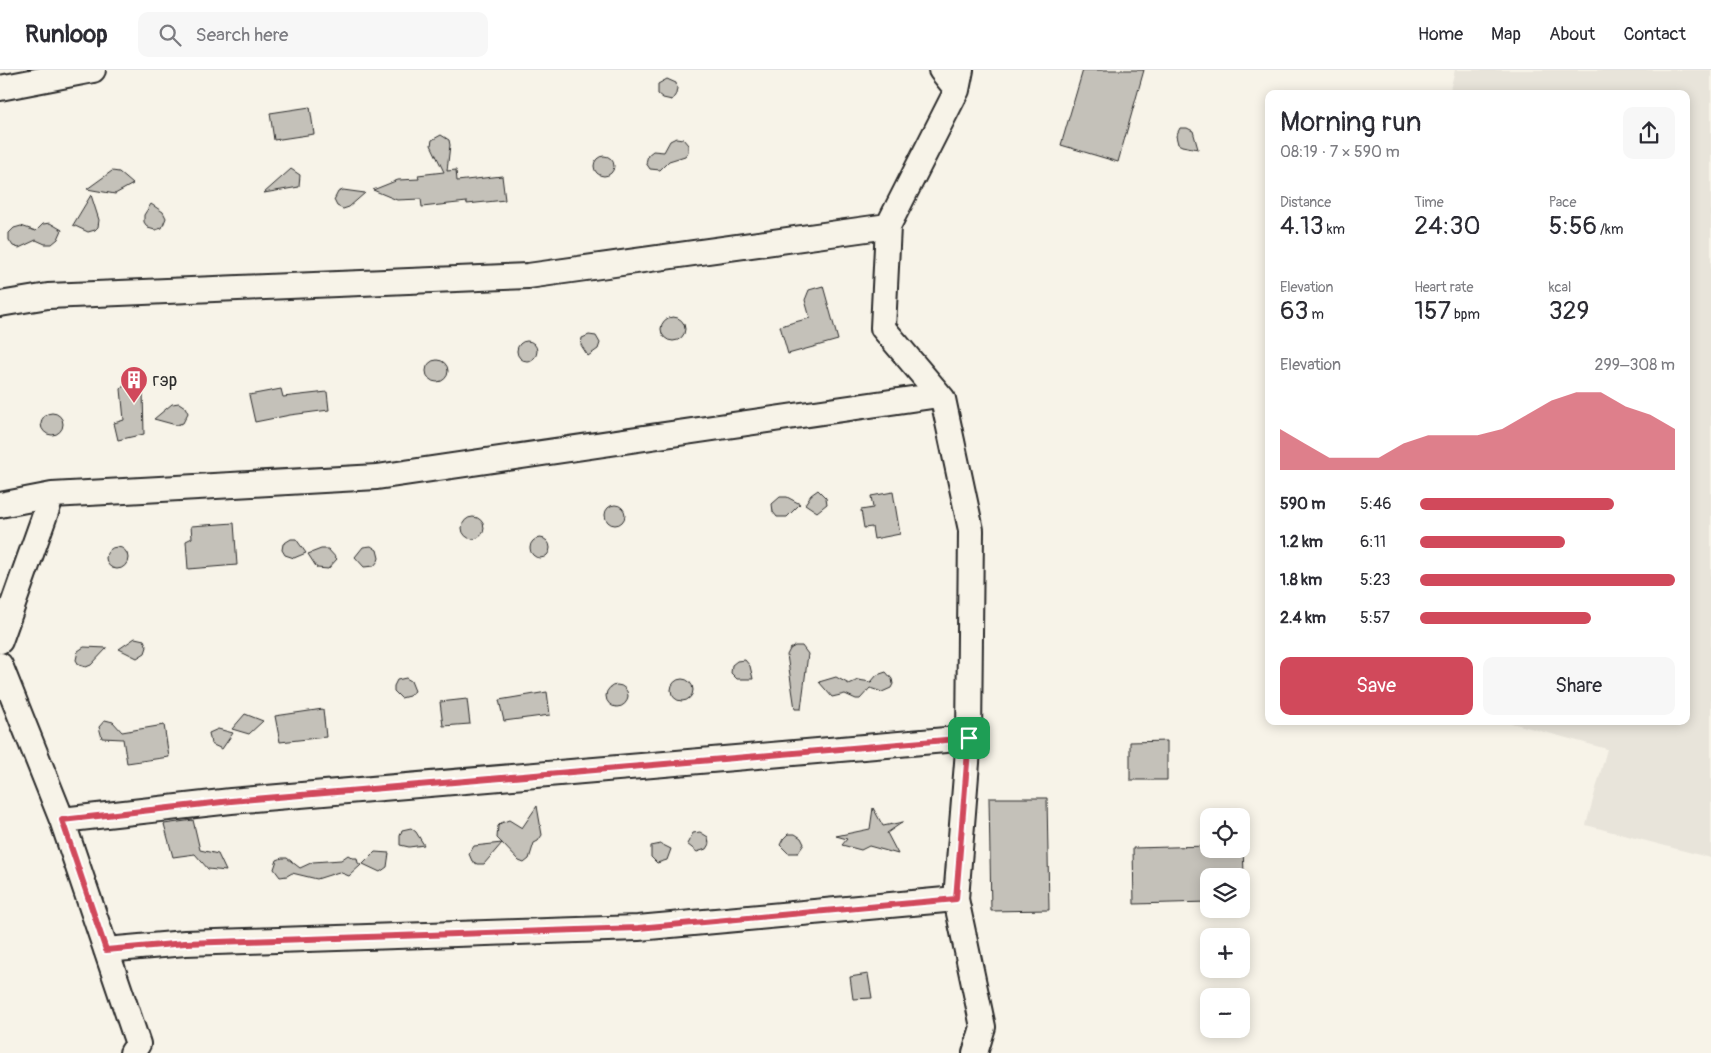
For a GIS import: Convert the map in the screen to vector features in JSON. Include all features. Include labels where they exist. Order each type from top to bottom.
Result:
[{"type":"street","points":[[0,88],[93,70]]},
{"type":"street","points":[[942,70],[959,80],[888,226],[883,328],[943,399],[971,530],[969,738],[956,899],[983,1027],[975,1053]]},
{"type":"street","points":[[0,304],[48,296],[528,276],[888,226]]},
{"type":"street","points":[[0,505],[52,495],[377,477],[939,395]]},
{"type":"street","points":[[0,640],[52,495]]},
{"type":"street","points":[[0,666],[62,820],[138,1044],[132,1053]]},
{"type":"street","points":[[62,820],[231,801],[969,738]]},
{"type":"street","points":[[106,950],[185,943],[638,928],[956,899]]},
{"type":"shaded area","points":[[1455,70],[1711,70],[1711,858],[1586,825],[1607,749],[1519,725],[1690,725],[1690,90],[1450,90]]},
{"type":"building","points":[[1083,70],[1144,70],[1118,162],[1061,145]]},
{"type":"building","points":[[667,79],[676,83],[676,94],[672,100],[663,98],[658,94],[658,84]]},
{"type":"building","points":[[310,107],[314,134],[274,140],[270,113]]},
{"type":"building","points":[[1180,128],[1187,128],[1193,131],[1198,149],[1178,144],[1176,136]]},
{"type":"building","points":[[441,135],[449,140],[450,145],[447,171],[456,170],[457,181],[502,176],[505,200],[422,207],[421,199],[397,200],[373,190],[398,180],[419,179],[418,175],[444,172],[431,145],[432,140]]},
{"type":"building","points":[[676,138],[683,139],[688,145],[688,152],[685,156],[669,161],[660,170],[650,169],[646,163],[648,155],[653,151],[664,152],[670,141]]},
{"type":"building","points":[[604,156],[611,159],[614,166],[611,173],[604,176],[597,173],[594,166],[597,159]]},
{"type":"building","points":[[291,169],[300,175],[299,187],[264,193]]},
{"type":"building","points":[[112,171],[119,172],[133,184],[115,194],[87,189]]},
{"type":"building","points":[[343,190],[365,193],[349,207],[343,209],[337,206],[334,200],[338,192]]},
{"type":"building","points":[[91,195],[99,220],[98,227],[88,232],[73,225]]},
{"type":"building","points":[[151,204],[163,212],[166,218],[162,228],[155,230],[148,228],[144,222],[144,215]]},
{"type":"building","points":[[50,223],[62,230],[58,239],[52,244],[45,244],[36,240],[19,248],[13,246],[9,240],[9,233],[14,228],[21,226],[36,231],[43,224]]},
{"type":"building","points":[[823,286],[838,340],[788,354],[780,326],[810,318],[805,300],[809,290]]},
{"type":"building","points":[[673,317],[678,318],[684,324],[684,334],[678,340],[673,341],[668,340],[662,334],[661,329],[662,324],[668,318]]},
{"type":"building","points":[[589,335],[596,336],[600,343],[598,349],[588,356],[581,345],[582,338]]},
{"type":"building","points":[[527,341],[534,344],[537,351],[534,358],[527,361],[520,358],[517,351],[520,344]]},
{"type":"building","points":[[437,360],[445,363],[448,371],[445,379],[437,382],[429,379],[426,371],[429,363]]},
{"type":"building","points":[[133,382],[139,385],[143,391],[144,434],[118,440],[114,423],[124,420],[121,389],[126,383]]},
{"type":"building","points":[[281,389],[283,397],[327,392],[329,410],[255,422],[249,395]]},
{"type":"building","points":[[179,403],[185,407],[188,413],[183,423],[176,425],[154,419],[172,404]]},
{"type":"building","points":[[52,413],[60,416],[63,424],[60,432],[52,435],[44,432],[41,424],[44,416]]},
{"type":"building","points":[[818,490],[826,498],[827,504],[817,512],[805,504],[811,495]]},
{"type":"building","points":[[893,492],[900,534],[874,539],[872,527],[864,528],[861,510],[873,508],[871,496]]},
{"type":"building","points":[[780,497],[787,497],[800,504],[787,517],[777,517],[773,512],[772,504]]},
{"type":"building","points":[[615,505],[622,508],[625,515],[622,522],[615,525],[608,522],[605,515],[608,508]]},
{"type":"building","points":[[473,517],[481,520],[484,528],[481,536],[473,539],[465,536],[462,528],[465,520]]},
{"type":"building","points":[[234,523],[237,565],[188,569],[186,541],[192,538],[191,526]]},
{"type":"building","points":[[540,538],[547,541],[550,548],[547,555],[540,558],[533,555],[530,548],[533,541]]},
{"type":"building","points":[[291,539],[296,539],[306,553],[294,558],[285,555],[282,550],[283,544]]},
{"type":"building","points":[[371,546],[377,550],[378,561],[374,566],[364,567],[355,557],[363,547]]},
{"type":"building","points":[[117,547],[127,554],[128,558],[121,568],[117,569],[107,562],[106,558],[113,548]]},
{"type":"building","points":[[321,549],[328,549],[337,559],[328,569],[317,568],[308,554]]},
{"type":"building","points":[[135,638],[144,640],[147,647],[145,653],[137,658],[119,649]]},
{"type":"building","points":[[795,646],[802,646],[808,654],[801,709],[795,709],[787,655],[790,649]]},
{"type":"building","points":[[84,647],[107,648],[91,665],[86,667],[79,665],[76,660],[78,651]]},
{"type":"building","points":[[745,660],[750,666],[753,679],[737,679],[731,673],[732,665],[737,661]]},
{"type":"building","points":[[886,672],[892,679],[893,684],[891,688],[882,692],[870,688],[860,699],[845,694],[832,697],[819,682],[836,677],[849,684],[858,680],[871,682],[877,675]]},
{"type":"building","points":[[406,678],[411,681],[415,691],[409,696],[401,698],[394,691],[394,686],[397,680]]},
{"type":"building","points":[[682,679],[692,686],[693,690],[686,700],[682,701],[672,694],[671,690],[678,680]]},
{"type":"building","points":[[617,685],[625,688],[628,696],[625,704],[617,707],[609,704],[606,696],[609,688]]},
{"type":"building","points":[[547,692],[550,715],[504,721],[499,700]]},
{"type":"building","points":[[467,699],[470,724],[443,726],[440,702]]},
{"type":"building","points":[[323,709],[326,737],[280,742],[275,716]]},
{"type":"building","points":[[245,714],[263,721],[249,734],[232,729]]},
{"type":"building","points":[[105,720],[113,722],[122,732],[164,725],[169,757],[127,763],[123,739],[102,738],[99,727]]},
{"type":"building","points":[[218,729],[233,733],[222,749],[211,744],[209,733]]},
{"type":"building","points":[[1167,741],[1167,780],[1130,780],[1130,742]]},
{"type":"building","points":[[989,798],[1047,798],[1049,910],[991,911]]},
{"type":"building","points":[[537,806],[542,835],[534,843],[529,859],[524,863],[519,861],[497,838],[498,826],[501,823],[509,820],[522,828]]},
{"type":"building","points":[[873,808],[883,826],[903,822],[887,833],[898,854],[869,846],[861,850],[842,845],[847,839],[836,836],[870,829]]},
{"type":"building","points":[[193,820],[200,850],[218,854],[226,871],[208,869],[195,854],[173,857],[164,824]]},
{"type":"building","points":[[411,828],[416,832],[424,845],[409,847],[400,845],[402,830]]},
{"type":"building","points":[[700,832],[708,837],[709,844],[706,849],[697,852],[687,844],[693,833]]},
{"type":"building","points":[[788,834],[795,834],[801,838],[804,844],[798,853],[788,853],[780,845]]},
{"type":"building","points":[[502,843],[484,864],[477,864],[472,861],[469,854],[474,846]]},
{"type":"building","points":[[661,844],[671,849],[667,860],[657,863],[651,857],[651,846]]},
{"type":"building","points":[[1200,846],[1200,858],[1243,858],[1244,868],[1200,868],[1200,902],[1134,904],[1133,848]]},
{"type":"building","points":[[375,852],[389,853],[387,867],[380,872],[363,864]]},
{"type":"building","points":[[348,855],[357,858],[358,863],[361,865],[349,876],[339,872],[317,879],[292,873],[280,877],[274,869],[277,860],[282,858],[287,858],[300,868],[313,862],[341,860]]},
{"type":"building","points":[[868,974],[872,998],[853,999],[850,977]]},
{"type":"place","name":"гэр","points":[[134,404]]},
{"type":"route","points":[[969,738],[956,899],[638,928],[185,943],[106,950],[62,820],[231,801],[969,738]]}]
